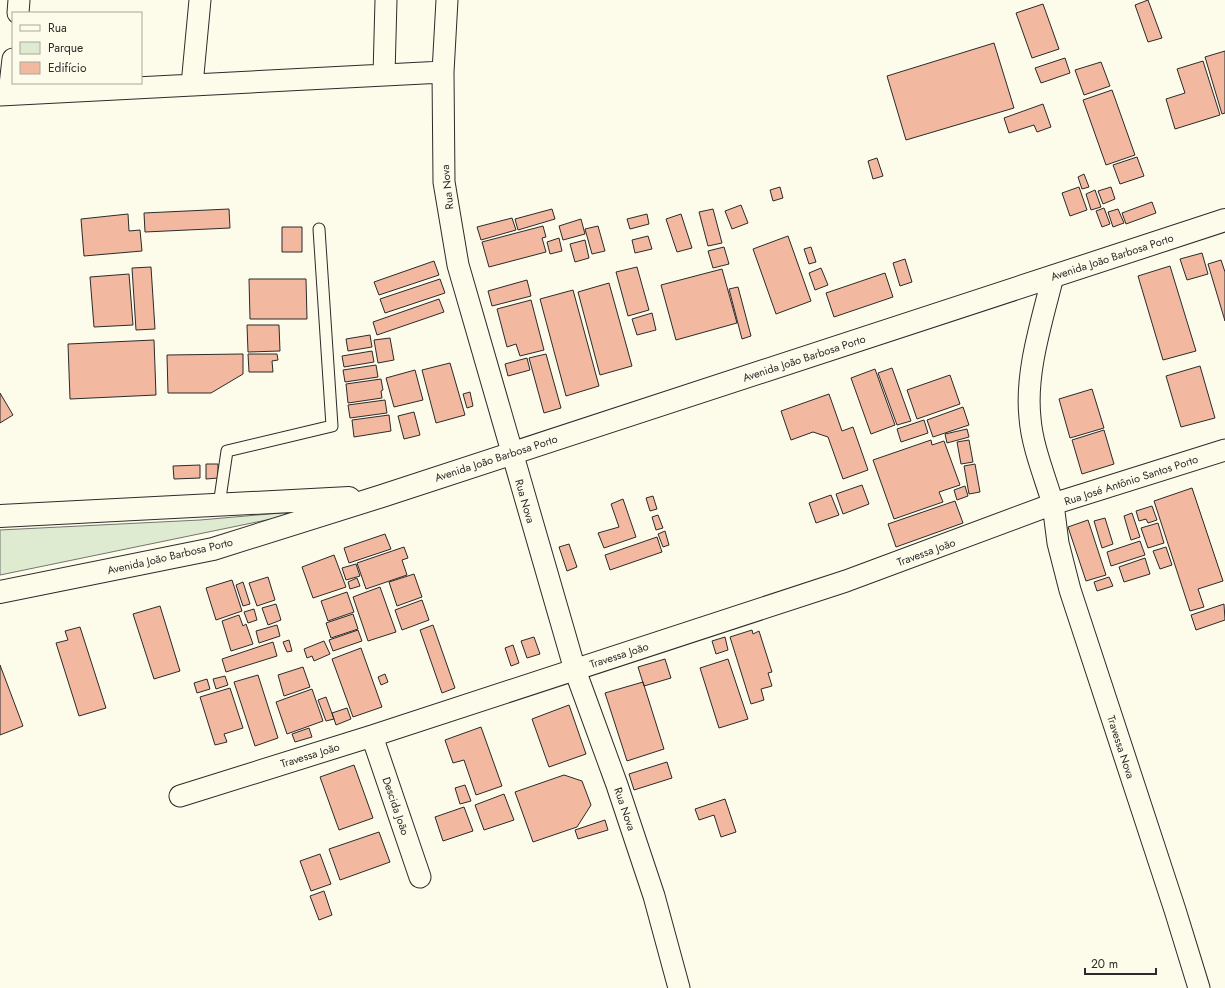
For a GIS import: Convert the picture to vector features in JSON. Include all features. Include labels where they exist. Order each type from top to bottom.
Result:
[{"type":"main road","name":"Avenida João Barbosa Porto","points":[[0,592],[213,549],[382,496],[1225,220]]},
{"type":"main road","name":"Avenida João Barbosa Porto","points":[[0,516],[382,496]]},
{"type":"street","points":[[18,12],[19,0]]},
{"type":"street","points":[[192,85],[200,0]]},
{"type":"street","points":[[384,75],[386,0]]},
{"type":"street","name":"Rua Nova","points":[[447,0],[443,72],[444,182],[458,265],[574,670],[617,786],[654,896],[679,988]]},
{"type":"street","points":[[12,63],[5,94],[443,72]]},
{"type":"street","name":"Rua José Antônio Santos Porto","points":[[1053,276],[1037,343],[1030,381],[1030,418],[1036,450],[1053,504],[1225,450]]},
{"type":"street","name":"Travessa João","points":[[180,796],[372,736],[846,581],[1053,504]]},
{"type":"street","name":"Travessa Nova","points":[[1053,504],[1058,543],[1070,590],[1175,910],[1199,988]]},
{"type":"street","name":"Descida João","points":[[372,736],[420,877]]},
{"type":"lane","points":[[219,505],[227,451],[332,426],[319,229]]},
{"type":"green space","points":[[315,510],[0,575],[0,530],[200,520]]},
{"type":"building","points":[[1148,0],[1162,38],[1148,42],[1135,5]]},
{"type":"building","points":[[1043,4],[1059,49],[1032,58],[1016,13]]},
{"type":"building","points":[[994,43],[1014,108],[906,140],[887,76]]},
{"type":"building","points":[[1225,51],[1225,113],[1222,114],[1205,57]]},
{"type":"building","points":[[1065,58],[1070,73],[1041,83],[1035,68]]},
{"type":"building","points":[[1203,61],[1220,115],[1175,129],[1166,99],[1185,93],[1177,69]]},
{"type":"building","points":[[1101,62],[1110,86],[1084,95],[1075,70]]},
{"type":"building","points":[[1112,90],[1135,155],[1106,165],[1083,100]]},
{"type":"building","points":[[1043,104],[1051,127],[1037,132],[1034,125],[1009,133],[1004,118]]},
{"type":"building","points":[[1137,157],[1144,176],[1120,184],[1113,165]]},
{"type":"building","points":[[877,158],[883,176],[873,179],[868,161]]},
{"type":"building","points":[[1084,174],[1089,187],[1082,189],[1078,177]]},
{"type":"building","points":[[780,187],[783,198],[773,201],[770,190]]},
{"type":"building","points":[[1079,187],[1087,210],[1070,216],[1062,193]]},
{"type":"building","points":[[1111,187],[1115,199],[1103,204],[1098,191]]},
{"type":"building","points":[[1095,190],[1101,207],[1091,210],[1086,194]]},
{"type":"building","points":[[1152,202],[1156,213],[1126,224],[1122,213]]},
{"type":"building","points":[[741,205],[748,223],[732,229],[725,211]]},
{"type":"building","points":[[1104,208],[1110,224],[1102,227],[1096,211]]},
{"type":"building","points":[[229,209],[230,228],[145,232],[144,213]]},
{"type":"building","points":[[552,209],[555,219],[518,230],[515,219]]},
{"type":"building","points":[[713,209],[722,243],[708,246],[699,212]]},
{"type":"building","points":[[1118,209],[1124,223],[1113,227],[1108,212]]},
{"type":"building","points":[[128,214],[129,231],[140,230],[142,251],[84,256],[81,219]]},
{"type":"building","points":[[647,214],[649,224],[630,229],[627,219]]},
{"type":"building","points":[[681,214],[692,248],[677,252],[666,219]]},
{"type":"building","points":[[512,218],[516,230],[481,240],[477,227]]},
{"type":"building","points":[[581,219],[585,234],[563,240],[559,226]]},
{"type":"building","points":[[543,226],[546,237],[542,238],[546,252],[489,267],[482,242]]},
{"type":"building","points":[[598,226],[605,251],[592,254],[585,229]]},
{"type":"building","points":[[282,227],[302,227],[302,252],[282,252]]},
{"type":"building","points":[[648,236],[652,249],[635,253],[632,240]]},
{"type":"building","points":[[788,236],[811,301],[776,314],[753,249]]},
{"type":"building","points":[[559,238],[562,251],[550,254],[547,242]]},
{"type":"building","points":[[585,240],[589,258],[575,262],[570,244]]},
{"type":"building","points":[[724,247],[729,264],[713,268],[708,251]]},
{"type":"building","points":[[811,247],[816,262],[809,264],[804,249]]},
{"type":"building","points":[[1202,253],[1208,274],[1187,280],[1180,259]]},
{"type":"building","points":[[905,259],[912,282],[900,286],[893,263]]},
{"type":"building","points":[[1221,260],[1225,272],[1225,321],[1208,264]]},
{"type":"building","points":[[434,261],[439,275],[379,295],[374,282]]},
{"type":"building","points":[[1170,266],[1196,351],[1163,360],[1138,276]]},
{"type":"building","points":[[151,267],[155,329],[136,330],[132,268]]},
{"type":"building","points":[[637,267],[649,310],[628,316],[616,272]]},
{"type":"building","points":[[821,268],[828,285],[815,290],[809,273]]},
{"type":"building","points":[[722,269],[737,323],[676,340],[661,285]]},
{"type":"building","points":[[885,273],[893,297],[834,317],[826,293]]},
{"type":"building","points":[[129,274],[133,325],[94,327],[90,277]]},
{"type":"building","points":[[249,279],[306,279],[307,319],[250,319]]},
{"type":"building","points":[[440,279],[445,293],[385,313],[380,299]]},
{"type":"building","points":[[527,280],[531,296],[492,306],[488,291]]},
{"type":"building","points":[[609,283],[632,366],[600,375],[578,292]]},
{"type":"building","points":[[738,287],[751,336],[742,339],[729,289]]},
{"type":"building","points":[[573,290],[599,386],[566,396],[540,299]]},
{"type":"building","points":[[439,299],[444,312],[377,335],[373,322]]},
{"type":"building","points":[[531,300],[544,350],[520,356],[516,344],[507,347],[497,309]]},
{"type":"building","points":[[652,313],[656,330],[637,335],[632,319]]},
{"type":"building","points":[[247,325],[279,325],[280,351],[248,352]]},
{"type":"building","points":[[370,335],[372,347],[348,351],[346,339]]},
{"type":"building","points":[[390,338],[394,360],[378,363],[374,340]]},
{"type":"building","points":[[154,340],[156,395],[70,399],[68,344]]},
{"type":"building","points":[[372,351],[374,362],[344,367],[342,356]]},
{"type":"building","points":[[243,354],[243,374],[211,393],[168,393],[167,355]]},
{"type":"building","points":[[248,354],[277,354],[278,360],[272,361],[273,372],[249,372]]},
{"type":"building","points":[[546,354],[561,408],[544,413],[529,358]]},
{"type":"building","points":[[527,358],[530,370],[508,376],[505,364]]},
{"type":"building","points":[[450,363],[465,415],[436,423],[422,370]]},
{"type":"building","points":[[376,365],[378,377],[345,382],[343,370]]},
{"type":"building","points":[[1200,366],[1215,418],[1181,427],[1166,376]]},
{"type":"building","points":[[892,368],[911,421],[897,425],[878,373]]},
{"type":"building","points":[[875,369],[895,425],[871,434],[851,378]]},
{"type":"building","points":[[415,370],[423,400],[394,407],[386,378]]},
{"type":"building","points":[[950,375],[960,404],[917,419],[907,390]]},
{"type":"building","points":[[381,379],[383,390],[381,391],[382,398],[348,403],[346,384]]},
{"type":"building","points":[[1092,389],[1104,428],[1070,438],[1059,399]]},
{"type":"building","points":[[470,392],[473,406],[467,408],[463,394]]},
{"type":"building","points":[[0,393],[13,415],[0,423]]},
{"type":"building","points":[[829,394],[842,431],[853,427],[868,470],[843,479],[828,437],[813,432],[791,440],[781,411]]},
{"type":"building","points":[[385,400],[387,413],[350,418],[348,405]]},
{"type":"building","points":[[963,407],[969,425],[933,437],[927,420]]},
{"type":"building","points":[[414,412],[420,435],[404,439],[398,416]]},
{"type":"building","points":[[389,415],[391,431],[354,437],[352,420]]},
{"type":"building","points":[[924,420],[928,433],[901,442],[897,429]]},
{"type":"building","points":[[967,429],[969,437],[947,443],[945,434]]},
{"type":"building","points":[[1104,430],[1114,464],[1082,474],[1072,440]]},
{"type":"building","points":[[931,440],[932,445],[944,441],[960,485],[939,492],[943,502],[894,519],[873,460]]},
{"type":"building","points":[[969,440],[973,462],[961,464],[957,442]]},
{"type":"building","points":[[206,464],[218,464],[218,478],[206,479]]},
{"type":"building","points":[[975,464],[980,492],[969,494],[964,466]]},
{"type":"building","points":[[200,465],[200,478],[174,479],[173,466]]},
{"type":"building","points":[[862,485],[869,504],[843,514],[836,494]]},
{"type":"building","points":[[965,486],[968,496],[957,500],[954,490]]},
{"type":"building","points":[[1192,488],[1223,581],[1198,589],[1204,607],[1190,611],[1154,501]]},
{"type":"building","points":[[831,495],[839,515],[816,523],[809,503]]},
{"type":"building","points":[[653,496],[657,509],[650,511],[646,498]]},
{"type":"building","points":[[623,499],[636,537],[604,548],[598,533],[619,527],[611,504]]},
{"type":"building","points":[[955,501],[963,523],[896,547],[888,524]]},
{"type":"building","points":[[1152,506],[1157,520],[1148,523],[1146,519],[1139,521],[1136,511]]},
{"type":"building","points":[[1132,513],[1140,537],[1131,540],[1124,516]]},
{"type":"building","points":[[658,515],[663,528],[656,530],[652,517]]},
{"type":"building","points":[[1105,518],[1113,544],[1102,548],[1094,521]]},
{"type":"building","points":[[1088,520],[1106,575],[1086,581],[1068,527]]},
{"type":"building","points":[[1158,523],[1164,543],[1148,548],[1141,528]]},
{"type":"building","points":[[665,531],[669,545],[663,547],[658,534]]},
{"type":"building","points":[[385,534],[391,549],[349,563],[344,548]]},
{"type":"building","points":[[657,537],[662,552],[610,570],[605,555]]},
{"type":"building","points":[[1140,541],[1145,555],[1111,566],[1107,552]]},
{"type":"building","points":[[569,544],[577,567],[567,571],[559,547]]},
{"type":"building","points":[[404,547],[408,558],[402,560],[407,575],[366,589],[357,563]]},
{"type":"building","points":[[1166,547],[1172,565],[1160,569],[1153,551]]},
{"type":"building","points":[[334,555],[346,587],[313,598],[302,567]]},
{"type":"building","points":[[1145,558],[1150,574],[1124,582],[1119,567]]},
{"type":"building","points":[[356,564],[360,576],[346,580],[342,568]]},
{"type":"building","points":[[414,574],[422,597],[397,606],[389,582]]},
{"type":"building","points":[[268,577],[275,600],[257,606],[249,583]]},
{"type":"building","points":[[1109,577],[1113,586],[1097,591],[1094,582]]},
{"type":"building","points":[[357,578],[360,586],[350,589],[348,582]]},
{"type":"building","points":[[232,580],[242,611],[216,620],[206,588]]},
{"type":"building","points":[[243,582],[250,604],[243,606],[236,585]]},
{"type":"building","points":[[380,587],[396,632],[368,641],[353,597]]},
{"type":"building","points":[[347,592],[354,612],[328,621],[321,601]]},
{"type":"building","points":[[422,600],[429,620],[402,630],[395,610]]},
{"type":"building","points":[[276,604],[281,620],[268,625],[262,608]]},
{"type":"building","points":[[1224,604],[1225,620],[1196,630],[1191,615]]},
{"type":"building","points":[[160,606],[180,671],[154,679],[133,614]]},
{"type":"building","points":[[254,609],[257,620],[248,623],[244,612]]},
{"type":"building","points":[[353,614],[358,629],[331,638],[326,623]]},
{"type":"building","points":[[239,615],[243,626],[246,624],[253,644],[231,651],[222,621]]},
{"type":"building","points":[[277,625],[280,636],[259,643],[256,631]]},
{"type":"building","points":[[433,625],[455,688],[442,693],[420,630]]},
{"type":"building","points":[[80,627],[106,708],[79,716],[56,643],[68,640],[65,631]]},
{"type":"building","points":[[358,630],[362,641],[333,651],[329,640]]},
{"type":"building","points":[[752,630],[753,634],[759,631],[772,672],[768,673],[772,686],[761,689],[764,700],[751,704],[730,637]]},
{"type":"building","points":[[534,637],[540,654],[527,658],[521,641]]},
{"type":"building","points":[[725,637],[728,650],[716,654],[712,641]]},
{"type":"building","points":[[289,640],[292,651],[287,652],[283,642]]},
{"type":"building","points":[[324,641],[330,654],[314,661],[312,656],[307,658],[304,649]]},
{"type":"building","points":[[273,642],[277,656],[226,672],[222,659]]},
{"type":"building","points":[[513,645],[519,663],[511,666],[505,648]]},
{"type":"building","points":[[361,648],[382,707],[353,717],[332,659]]},
{"type":"building","points":[[665,659],[671,678],[644,686],[638,667]]},
{"type":"building","points":[[728,659],[748,719],[719,728],[700,668]]},
{"type":"building","points":[[0,665],[23,726],[0,735]]},
{"type":"building","points":[[303,667],[310,687],[284,696],[278,675]]},
{"type":"building","points":[[385,674],[388,682],[381,685],[378,677]]},
{"type":"building","points":[[258,675],[278,738],[255,746],[234,682]]},
{"type":"building","points":[[225,676],[228,685],[216,689],[213,679]]},
{"type":"building","points":[[207,679],[210,689],[197,693],[194,683]]},
{"type":"building","points":[[643,682],[664,749],[627,761],[605,693]]},
{"type":"building","points":[[230,688],[243,728],[224,734],[227,742],[215,745],[200,697]]},
{"type":"building","points":[[312,689],[323,721],[287,734],[276,702]]},
{"type":"building","points":[[326,697],[334,719],[326,721],[318,700]]},
{"type":"building","points":[[569,705],[586,754],[549,767],[532,719]]},
{"type":"building","points":[[347,708],[351,719],[336,725],[332,713]]},
{"type":"building","points":[[481,727],[502,786],[476,795],[464,760],[453,763],[445,740]]},
{"type":"building","points":[[309,728],[312,737],[295,742],[292,734]]},
{"type":"building","points":[[667,762],[672,778],[634,790],[629,774]]},
{"type":"building","points":[[354,765],[373,818],[339,830],[320,777]]},
{"type":"building","points":[[564,775],[582,781],[591,805],[577,827],[533,842],[515,792]]},
{"type":"building","points":[[465,785],[471,801],[460,804],[455,788]]},
{"type":"building","points":[[504,794],[514,820],[484,830],[475,805]]},
{"type":"building","points":[[725,799],[736,832],[721,837],[714,815],[699,820],[695,809]]},
{"type":"building","points":[[464,807],[473,831],[443,841],[435,817]]},
{"type":"building","points":[[605,820],[608,830],[578,839],[575,830]]},
{"type":"building","points":[[379,832],[390,862],[340,880],[329,849]]},
{"type":"building","points":[[320,854],[331,884],[311,891],[300,861]]},
{"type":"building","points":[[324,891],[332,915],[319,920],[310,896]]}]
